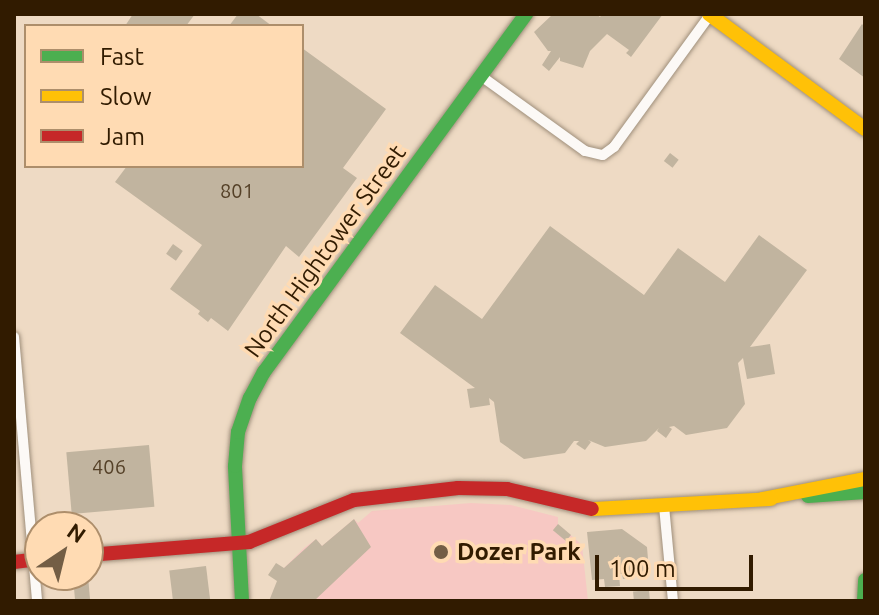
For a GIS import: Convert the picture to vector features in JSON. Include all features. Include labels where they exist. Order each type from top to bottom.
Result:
[{"type":"main road","name":"North Hightower Street","points":[[242,601],[236,444],[243,414],[255,386],[526,14]]},
{"type":"main road","points":[[710,14],[865,129]]},
{"type":"main road","points":[[762,499],[865,479]]},
{"type":"main road","points":[[104,554],[238,543],[272,535],[346,502],[405,493],[485,488],[522,492],[590,509],[865,492]]},
{"type":"main road","points":[[864,601],[865,580]]},
{"type":"street","points":[[481,76],[585,151],[603,155],[614,147],[710,14]]},
{"type":"street","points":[[14,341],[31,511]]},
{"type":"street","points":[[664,506],[673,601]]},
{"type":"shaded area","name":"Dozer Park","points":[[471,503],[511,505],[558,517],[558,524],[582,545],[588,601],[269,601],[284,568],[304,548],[316,539],[322,546],[354,519],[358,523],[372,511]]},
{"type":"building","points":[[133,14],[195,14],[188,24],[126,24]]},
{"type":"building","points":[[238,14],[256,14],[269,24],[230,24]]},
{"type":"building","points":[[553,14],[596,14],[600,17],[602,14],[663,14],[631,57],[626,53],[629,50],[607,34],[590,51],[583,68],[560,61],[560,57],[549,71],[542,65],[551,51],[534,32]]},
{"type":"building","points":[[862,24],[865,27],[865,78],[839,59]]},
{"type":"building","points":[[304,49],[386,109],[343,168],[357,178],[299,257],[286,246],[228,331],[211,318],[208,322],[198,314],[200,311],[170,289],[202,245],[115,182],[126,168],[304,168]]},
{"type":"building","points":[[670,153],[679,160],[673,168],[664,161]]},
{"type":"building","points":[[550,226],[644,295],[678,248],[725,282],[759,235],[807,270],[750,347],[770,344],[775,374],[747,379],[743,358],[738,363],[745,404],[727,428],[686,435],[674,426],[669,427],[672,429],[666,438],[657,431],[659,428],[646,441],[605,447],[588,440],[591,442],[585,450],[576,444],[579,441],[574,441],[565,453],[524,459],[500,442],[494,402],[489,398],[490,405],[470,408],[467,389],[475,388],[400,333],[435,285],[482,319]]},
{"type":"building","points":[[173,244],[183,251],[176,261],[166,254]]},
{"type":"building","points":[[149,445],[154,507],[71,511],[66,452]]},
{"type":"building","points":[[354,519],[371,547],[314,601],[269,601],[277,581],[268,575],[276,563],[284,568],[316,539],[322,546]]},
{"type":"building","points":[[558,524],[571,535],[566,541],[553,530]]},
{"type":"building","points":[[622,529],[647,547],[649,571],[632,572],[630,578],[623,579],[619,574],[620,586],[605,587],[604,579],[592,580],[587,532]]},
{"type":"building","points":[[206,566],[210,601],[173,601],[169,571]]},
{"type":"building","points":[[649,590],[650,601],[634,601],[633,591]]},
{"type":"building","points":[[74,591],[89,591],[90,601],[75,601]]},
{"type":"traffic: fast","points":[[242,601],[235,466],[238,432],[250,398],[264,372],[526,14]]},
{"type":"traffic: fast","points":[[808,496],[865,492]]},
{"type":"traffic: fast","points":[[864,601],[865,580]]},
{"type":"traffic: slow","points":[[709,14],[865,129]]},
{"type":"traffic: slow","points":[[762,499],[865,479]]},
{"type":"traffic: slow","points":[[592,509],[771,499]]},
{"type":"traffic: jam","points":[[104,554],[249,542],[354,500],[458,488],[507,489],[592,509]]},
{"type":"traffic: jam","points":[[14,562],[24,561]]},
{"type":"place","name":"Dozer Park","points":[[441,552]]}]
